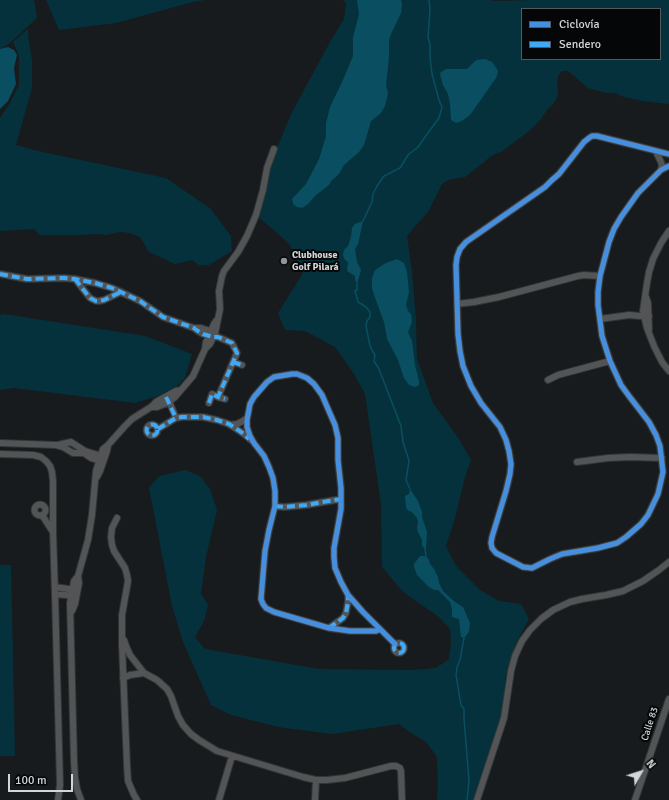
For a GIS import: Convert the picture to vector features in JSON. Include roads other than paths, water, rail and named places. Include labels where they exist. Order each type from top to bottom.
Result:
[{"type":"street","points":[[669,154],[592,136],[584,142],[559,174],[545,187],[466,242],[460,249],[457,257],[458,334],[463,366],[471,386],[481,403],[500,427],[506,440],[511,464],[506,491],[492,537],[492,548],[496,553],[523,567],[532,568],[562,554],[598,548],[617,542],[626,537],[641,524],[658,494],[662,482],[663,472],[660,446],[649,422],[625,390],[615,373],[602,336],[598,305],[600,276],[614,229],[638,193],[661,170],[669,166]]},
{"type":"street","points":[[81,800],[75,778],[70,603],[79,583],[78,576],[90,530],[96,478],[100,471],[103,449],[136,416],[151,407],[157,407],[168,399],[175,397],[192,376],[205,349],[210,344],[220,309],[219,292],[222,276],[248,236],[256,215],[267,168],[274,149]]},
{"type":"street","points":[[656,152],[662,162],[661,170]]},
{"type":"street","points":[[669,231],[653,259],[645,296],[648,303],[646,313],[649,333],[658,354],[669,371]]},
{"type":"street","points":[[0,274],[27,279],[64,278],[95,283],[121,292],[140,301],[163,317],[194,328],[200,328],[232,343],[237,353],[227,370],[223,386],[218,397]]},
{"type":"street","points":[[457,304],[499,297],[578,276],[600,276]]},
{"type":"street","points":[[75,279],[90,298],[96,301],[104,300],[121,292]]},
{"type":"street","points":[[600,319],[646,313]]},
{"type":"street","points":[[233,358],[242,365]]},
{"type":"street","points":[[548,380],[558,375],[610,361]]},
{"type":"street","points":[[254,443],[247,427],[247,418],[250,404],[267,382],[274,377],[297,374],[307,378],[314,384],[322,395],[335,425],[338,438],[341,509],[334,548],[335,568],[348,595],[395,644]]},
{"type":"street","points":[[209,403],[212,394],[225,399]]},
{"type":"street","points":[[168,399],[176,418]]},
{"type":"street","points":[[158,429],[176,418],[186,416],[218,420],[230,425],[244,434],[254,443],[264,456],[273,478],[275,492],[275,506],[265,551],[261,599],[266,608],[274,612],[339,630],[376,631],[380,629]]},
{"type":"street","points":[[230,425],[236,424],[247,418]]},
{"type":"street","points":[[0,443],[56,445],[71,442],[102,459]]},
{"type":"street","points":[[0,454],[32,455],[41,457],[50,466],[52,472],[60,785],[58,800]]},
{"type":"street","points":[[578,462],[608,458],[662,458]]},
{"type":"street","points":[[275,506],[284,507],[306,505],[341,499]]},
{"type":"street","points":[[42,515],[53,532]]},
{"type":"street","points":[[116,518],[112,528],[112,545],[128,575],[122,609],[123,678],[128,781],[137,800]]},
{"type":"street","points":[[477,800],[504,718],[511,671],[514,661],[522,641],[530,630],[541,619],[570,602],[623,590],[643,581],[669,562]]},
{"type":"street","points":[[55,590],[74,593]]},
{"type":"street","points":[[329,628],[343,618],[346,613],[348,595]]},
{"type":"street","points":[[122,632],[126,646],[144,673],[157,680],[167,689],[178,716],[184,725],[199,740],[217,751],[316,780],[345,778],[396,766],[400,768],[401,771],[402,800]]},
{"type":"street","points":[[123,678],[130,675],[144,673]]},
{"type":"street","name":"Calle 83","points":[[635,800],[669,699]]},
{"type":"street","points":[[218,800],[232,756]]},
{"type":"street","points":[[315,800],[316,780]]},
{"type":"waterway","points":[[363,221],[372,202],[373,194],[384,176],[400,168],[408,155],[418,147],[439,118],[442,107],[432,74],[430,44],[428,37],[430,9],[429,0]]},
{"type":"waterway","points":[[357,284],[357,290],[355,291],[358,302],[366,307],[370,312],[370,317],[366,326],[370,346],[375,355],[374,361],[379,369],[401,426],[403,442],[409,461],[406,480],[410,489]]},
{"type":"waterway","points":[[425,549],[426,556]]},
{"type":"waterway","points":[[464,638],[456,675],[461,705],[464,709],[469,781],[467,800]]},
{"type":"place","name":"Clubhouse Golf Pilará","points":[[284,261]]}]
